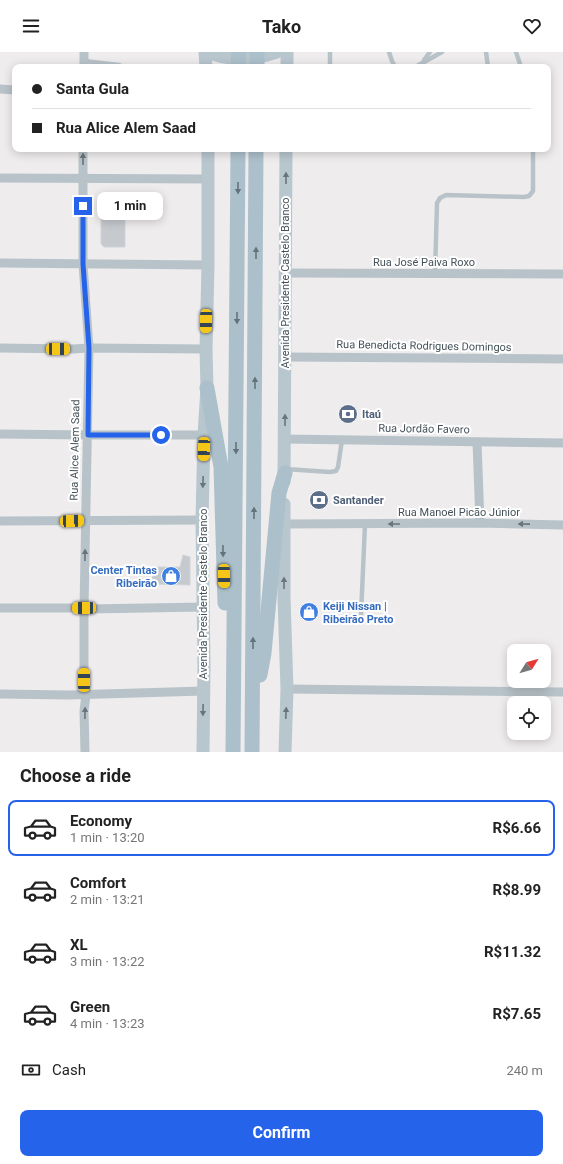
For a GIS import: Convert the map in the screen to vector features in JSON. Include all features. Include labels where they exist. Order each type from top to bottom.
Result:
[{"type":"main road","points":[[238,64],[239,52]]},
{"type":"main road","points":[[257,52],[257,64]]},
{"type":"main road","points":[[207,64],[209,53],[234,59],[255,58],[276,52]]},
{"type":"main road","points":[[287,52],[287,64]]},
{"type":"main road","name":"Avenida Presidente Castelo Branco","points":[[203,752],[204,691],[202,520],[204,435],[207,388],[208,152]]},
{"type":"main road","points":[[233,752],[238,152]]},
{"type":"main road","points":[[252,752],[256,152]]},
{"type":"main road","name":"Avenida Presidente Castelo Branco","points":[[285,752],[287,690],[284,598],[286,152]]},
{"type":"main road","points":[[207,388],[221,467],[226,638],[234,736]]},
{"type":"main road","points":[[252,715],[264,653],[279,493],[285,471]]},
{"type":"street","points":[[0,89],[12,90]]},
{"type":"street","name":"Rua Alice Alem Saad","points":[[83,152],[83,264],[89,348],[84,608],[84,680],[86,695],[84,711],[85,752]]},
{"type":"street","points":[[0,178],[208,179]]},
{"type":"street","points":[[0,263],[208,265]]},
{"type":"street","name":"Rua José Paiva Roxo","points":[[285,273],[563,274]]},
{"type":"street","points":[[0,348],[206,349]]},
{"type":"street","name":"Rua Benedicta Rodrigues Domingos","points":[[284,357],[563,359]]},
{"type":"street","points":[[0,434],[204,435]]},
{"type":"street","name":"Rua Jordão Favero","points":[[285,439],[563,443]]},
{"type":"street","points":[[477,442],[480,523]]},
{"type":"street","points":[[0,521],[202,520]]},
{"type":"street","name":"Rua Manoel Picão Júnior","points":[[284,524],[480,523],[563,525]]},
{"type":"street","points":[[0,608],[88,609],[203,607]]},
{"type":"street","points":[[287,690],[563,692]]},
{"type":"street","points":[[0,694],[86,695],[204,691]]},
{"type":"lane","points":[[330,52],[330,64]]},
{"type":"lane","points":[[389,52],[394,64]]},
{"type":"lane","points":[[423,62],[430,52]]},
{"type":"lane","points":[[420,64],[442,52]]},
{"type":"lane","points":[[486,52],[488,64]]},
{"type":"lane","points":[[516,52],[520,64]]},
{"type":"lane","points":[[84,60],[112,64]]},
{"type":"lane","points":[[435,274],[437,203],[440,198],[446,195],[529,196],[533,191],[533,152]]},
{"type":"lane","points":[[285,471],[336,471],[338,467],[342,440]]},
{"type":"lane","points":[[361,615],[365,524]]},
{"type":"building","points":[[101,215],[125,216],[125,247],[104,247],[101,244]]},
{"type":"building","name":"Center Tintas Ribeirão","points":[[183,555],[190,557],[190,585],[152,584],[153,567],[180,567]]},
{"type":"place","name":"Itaú","points":[[348,414]]},
{"type":"place","name":"Santander","points":[[319,500]]},
{"type":"place","name":"Center Tintas Ribeirão","points":[[171,576]]},
{"type":"place","name":"Keiji Nissan | Ribeirão Preto","points":[[309,612]]},
{"type":"route","points":[[83,206],[83,264],[89,348],[88,435],[161,435]]}]
